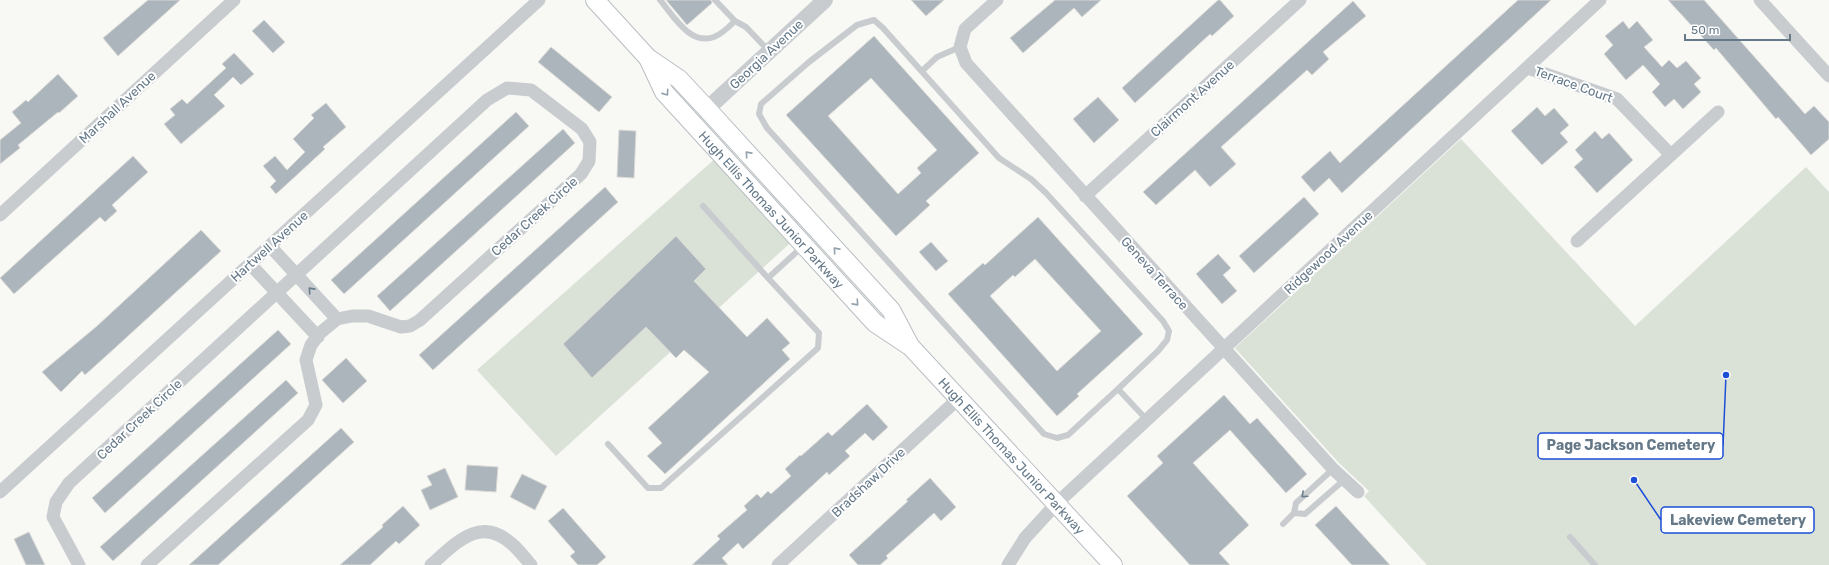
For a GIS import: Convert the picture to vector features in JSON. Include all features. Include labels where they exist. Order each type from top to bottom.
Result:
[{"type":"main road","name":"Hugh Ellis Thomas Junior Parkway","points":[[595,0],[648,58],[679,79],[707,109],[891,310],[910,346],[1113,565]]},
{"type":"main road","name":"Hugh Ellis Thomas Junior Parkway","points":[[648,58],[664,92],[804,246],[875,323],[910,346]]},
{"type":"street","name":"Marshall Avenue","points":[[0,215],[234,0]]},
{"type":"street","name":"Hartwell Avenue","points":[[0,492],[539,0]]},
{"type":"street","name":"Georgia Avenue","points":[[707,109],[826,0]]},
{"type":"street","points":[[960,47],[965,29],[997,0]]},
{"type":"street","name":"Clairmont Avenue","points":[[1085,196],[1300,0]]},
{"type":"street","name":"Ridgewood Avenue","points":[[1008,565],[1025,538],[1056,504],[1600,0]]},
{"type":"street","points":[[1760,0],[1829,76]]},
{"type":"street","name":"Geneva Terrace","points":[[960,47],[966,63],[1333,469],[1358,492]]},
{"type":"street","name":"Terrace Court","points":[[1528,68],[1617,99],[1670,154]]},
{"type":"street","name":"Cedar Creek Circle","points":[[79,565],[53,517],[56,502],[69,483],[278,293],[361,214],[486,100],[507,88],[531,90],[582,129],[590,142],[589,161],[581,174],[420,320],[410,326],[401,327],[368,316],[352,316],[337,320],[320,332],[318,337],[311,345],[306,360],[316,405],[308,420],[147,565]]},
{"type":"street","points":[[1577,241],[1670,154],[1718,112]]},
{"type":"street","points":[[270,246],[337,320]]},
{"type":"street","points":[[250,264],[318,337]]},
{"type":"street","name":"Bradshaw Drive","points":[[778,565],[958,399]]},
{"type":"street","points":[[431,565],[456,542],[473,532],[484,531],[500,536],[512,544],[531,565]]},
{"type":"lane","points":[[660,0],[691,34],[702,38],[713,37],[735,22]]},
{"type":"lane","points":[[715,0],[735,22],[746,27],[769,52]]},
{"type":"lane","points":[[874,20],[922,71],[999,158],[1031,179],[1046,193],[1163,321],[1169,331],[1167,340],[1158,351],[1118,389],[1068,435],[1057,438],[1044,434],[767,128],[760,114],[761,104],[809,62],[857,25],[874,20]]},
{"type":"lane","points":[[922,71],[936,57],[960,47]]},
{"type":"lane","points":[[608,444],[648,488],[661,488],[818,348],[819,333],[704,206]]},
{"type":"lane","points":[[768,278],[804,246]]},
{"type":"lane","points":[[1118,389],[1147,420]]},
{"type":"lane","points":[[1283,524],[1294,513],[1296,503],[1333,469]]},
{"type":"lane","points":[[1294,513],[1305,514],[1344,480]]},
{"type":"lane","points":[[1570,537],[1595,565]]},
{"type":"shaded area","points":[[1461,139],[1635,326],[1806,167],[1829,192],[1829,565],[1427,565],[1364,496],[1369,491],[1339,463],[1235,348]]},
{"type":"shaded area","points":[[726,149],[799,235],[556,456],[477,370]]},
{"type":"building","points":[[148,0],[180,0],[118,56],[103,38]]},
{"type":"building","points":[[666,0],[711,0],[712,3],[687,25]]},
{"type":"building","points":[[911,0],[944,0],[926,16]]},
{"type":"building","points":[[1055,0],[1101,0],[1082,17],[1074,8],[1023,53],[1010,38]]},
{"type":"building","points":[[1218,0],[1220,0],[1234,16],[1212,36],[1210,34],[1135,103],[1122,88]]},
{"type":"building","points":[[1518,0],[1551,0],[1342,193],[1329,178],[1314,192],[1301,177],[1330,151],[1340,163]]},
{"type":"building","points":[[1668,0],[1704,0],[1805,114],[1814,106],[1829,122],[1829,139],[1811,155],[1778,117],[1776,119],[1716,48],[1714,50]]},
{"type":"building","points":[[1353,1],[1366,16],[1323,52],[1329,59],[1312,75],[1307,70],[1221,147],[1236,164],[1210,187],[1195,170],[1156,205],[1143,192]]},
{"type":"building","points":[[264,20],[285,42],[273,53],[252,31]]},
{"type":"building","points":[[1623,21],[1629,29],[1637,21],[1653,40],[1644,47],[1662,67],[1669,60],[1677,68],[1686,61],[1701,78],[1694,84],[1701,92],[1683,109],[1674,99],[1665,107],[1652,92],[1660,84],[1643,65],[1626,80],[1604,54],[1613,45],[1605,36]]},
{"type":"building","points":[[874,36],[979,153],[926,201],[930,205],[896,236],[786,115]],"holes":[[[871,78],[937,150],[917,168],[921,173],[898,194],[828,116]]]},
{"type":"building","points":[[551,47],[612,97],[599,112],[538,62]]},
{"type":"building","points":[[234,53],[254,74],[241,85],[233,77],[214,95],[225,106],[181,144],[164,124],[175,115],[170,109],[182,99],[187,104],[226,68],[222,64]]},
{"type":"building","points":[[58,74],[78,96],[18,145],[20,148],[0,164],[0,140],[21,123],[12,112],[26,100],[28,102]]},
{"type":"building","points":[[1098,97],[1119,120],[1094,143],[1073,119]]},
{"type":"building","points":[[326,103],[346,127],[323,147],[325,149],[276,194],[270,187],[276,181],[263,166],[275,156],[287,170],[305,152],[293,139],[314,118],[311,115]]},
{"type":"building","points":[[1537,107],[1545,116],[1554,108],[1569,125],[1560,133],[1568,142],[1542,165],[1511,131]]},
{"type":"building","points":[[516,112],[529,126],[344,294],[331,280]]},
{"type":"building","points":[[563,129],[575,143],[390,311],[377,296]]},
{"type":"building","points":[[619,130],[636,131],[634,178],[617,177]]},
{"type":"building","points":[[1595,131],[1602,139],[1609,133],[1633,160],[1597,193],[1574,167],[1583,159],[1575,150]]},
{"type":"building","points":[[133,156],[148,172],[112,205],[117,211],[105,222],[100,217],[14,294],[0,278]]},
{"type":"building","points":[[605,187],[618,202],[433,370],[419,355]]},
{"type":"building","points":[[1304,197],[1319,214],[1254,273],[1239,256]]},
{"type":"building","points":[[1038,217],[1143,334],[1077,394],[1079,396],[1057,416],[948,294],[983,263],[985,265]],"holes":[[[1035,259],[1101,331],[1057,371],[990,296],[1013,275],[1015,277]]]},
{"type":"building","points":[[201,230],[221,251],[85,375],[82,371],[61,392],[42,372],[97,326]]},
{"type":"building","points":[[676,236],[706,269],[694,281],[747,337],[767,318],[790,343],[782,350],[790,359],[665,474],[647,456],[662,443],[648,428],[709,372],[684,350],[676,358],[646,327],[592,378],[563,344]]},
{"type":"building","points":[[931,242],[948,261],[936,271],[919,252]]},
{"type":"building","points":[[1218,254],[1231,268],[1223,275],[1237,291],[1222,304],[1196,274]]},
{"type":"building","points":[[278,330],[291,344],[105,513],[92,498]]},
{"type":"building","points":[[346,358],[367,381],[343,403],[322,380]]},
{"type":"building","points":[[286,380],[298,393],[113,561],[100,547]]},
{"type":"building","points":[[1224,395],[1250,424],[1257,418],[1307,474],[1286,493],[1230,430],[1193,463],[1249,525],[1219,553],[1230,565],[1190,565],[1127,496],[1163,463],[1157,456]]},
{"type":"building","points":[[867,404],[888,427],[873,441],[865,433],[845,451],[850,456],[829,475],[827,472],[743,549],[738,543],[722,558],[728,565],[692,565],[720,539],[717,536],[747,510],[744,506],[757,494],[761,498],[768,491],[771,494],[791,476],[785,469],[828,432],[832,436]]},
{"type":"building","points":[[341,428],[354,442],[218,565],[189,565]]},
{"type":"building","points":[[467,465],[498,467],[496,492],[465,490]]},
{"type":"building","points":[[445,468],[458,497],[430,510],[421,490],[432,485],[427,476]]},
{"type":"building","points":[[522,474],[547,486],[535,510],[510,497]]},
{"type":"building","points":[[930,478],[956,507],[941,521],[934,513],[886,556],[888,558],[880,565],[858,565],[849,555],[908,501],[906,500]]},
{"type":"building","points":[[403,506],[420,525],[399,544],[396,541],[370,565],[340,565],[383,527],[382,525]]},
{"type":"building","points":[[1336,506],[1390,565],[1352,565],[1315,525]]},
{"type":"building","points":[[563,508],[606,557],[597,565],[578,565],[570,556],[575,552],[548,521]]},
{"type":"building","points":[[29,532],[45,565],[26,565],[14,539]]},
{"type":"place","name":"Page Jackson Cemetery","points":[[1726,375]]},
{"type":"place","name":"Lakeview Cemetery","points":[[1634,480]]}]
